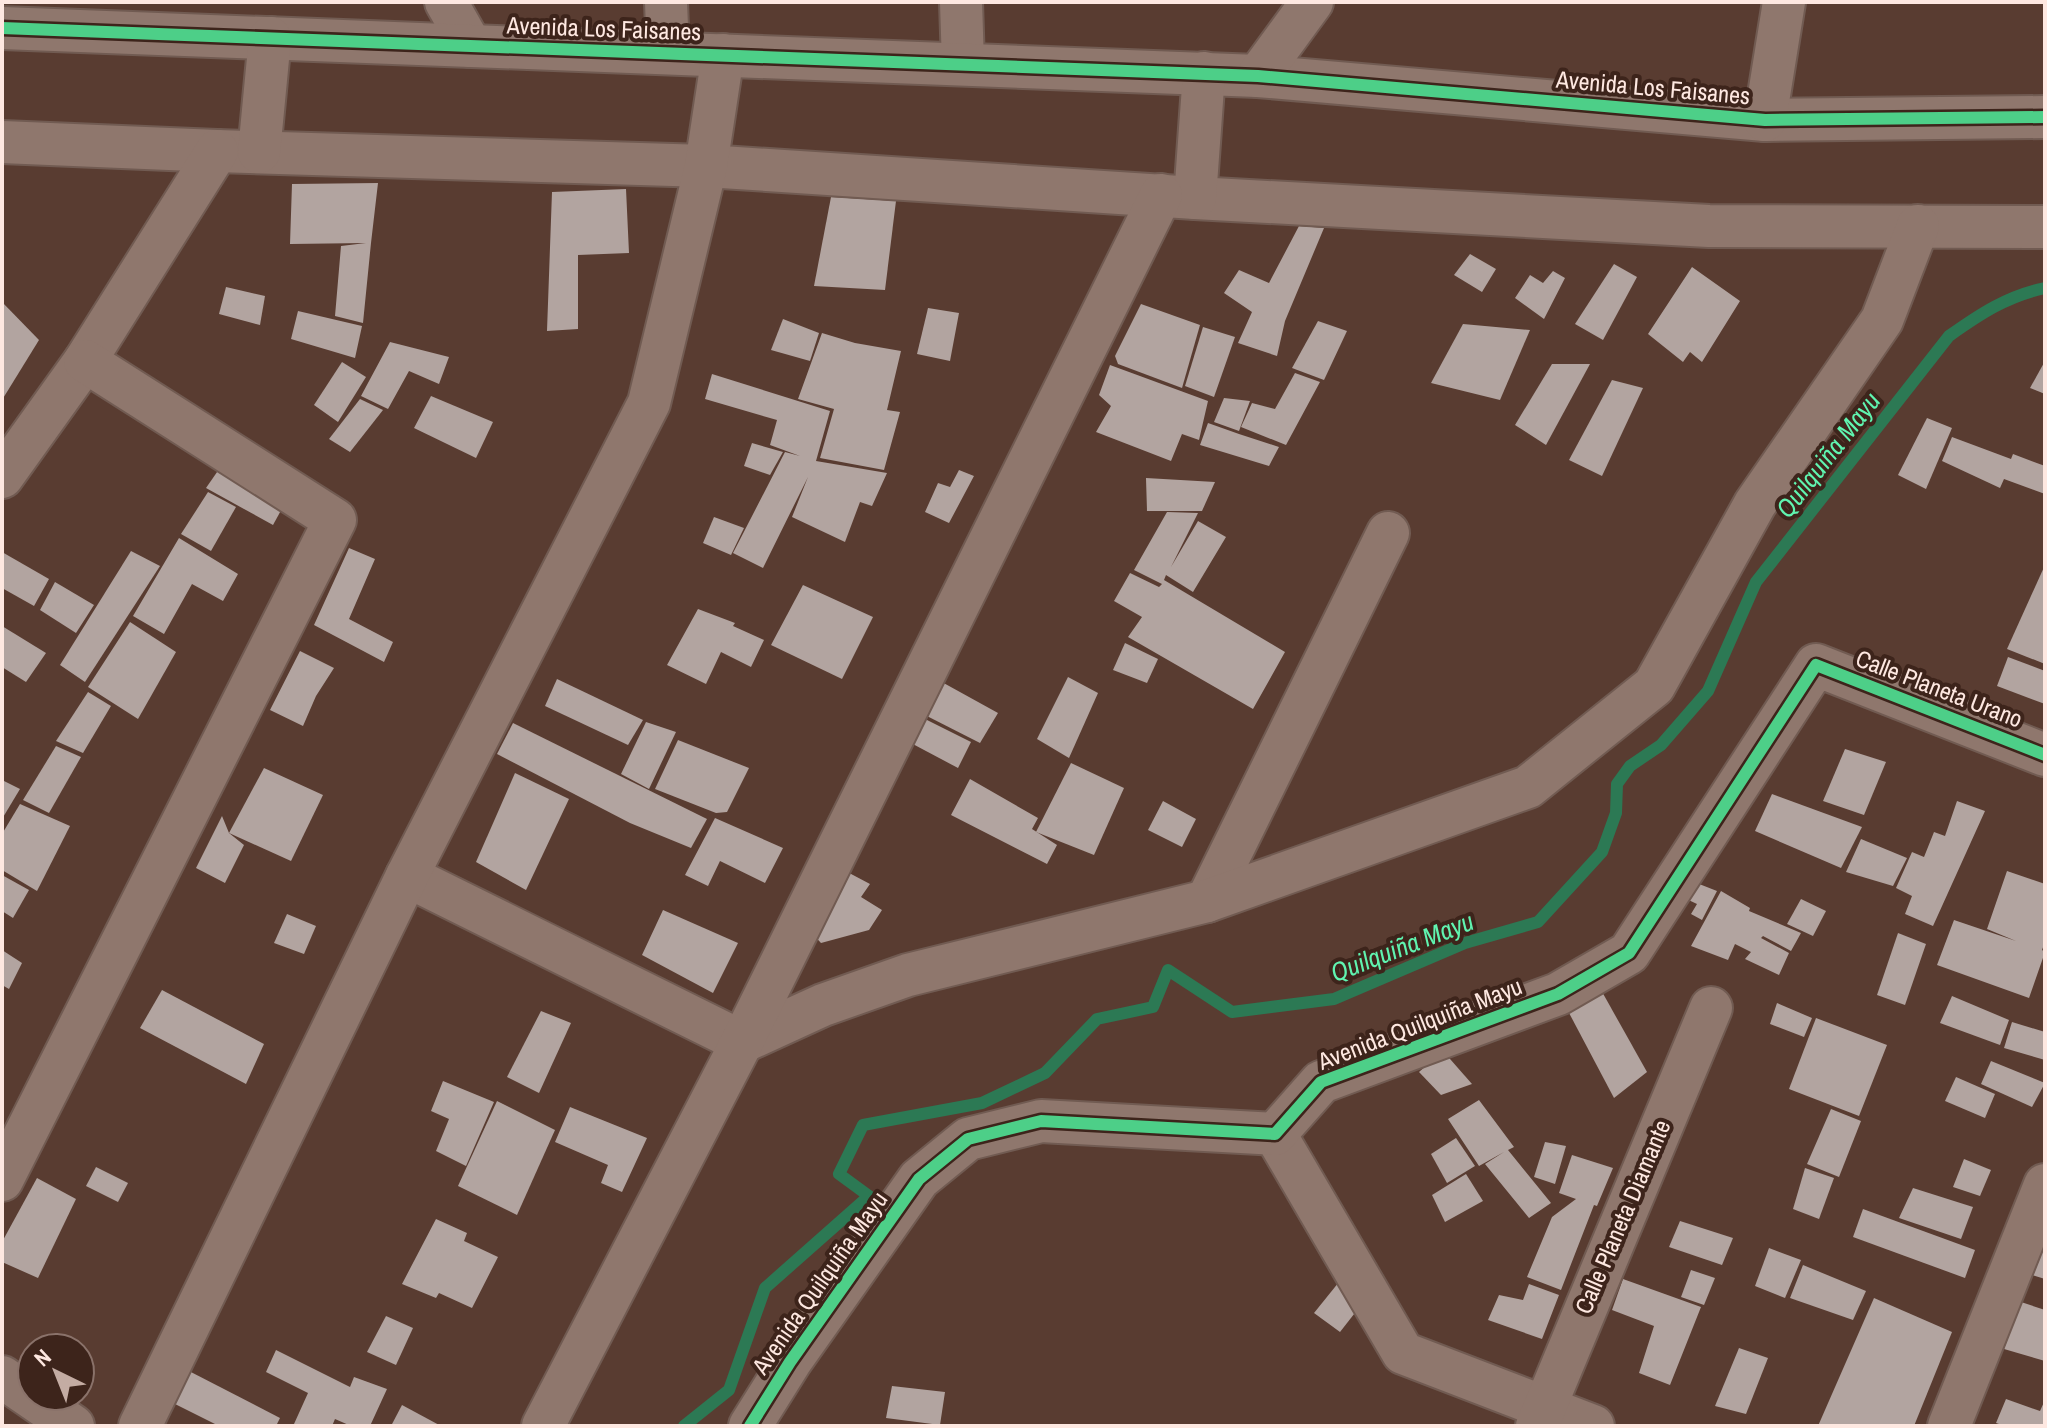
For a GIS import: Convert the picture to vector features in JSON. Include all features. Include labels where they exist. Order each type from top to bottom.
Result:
[{"type":"street","points":[[446,2],[471,46]]},
{"type":"street","points":[[666,2],[668,53]]},
{"type":"street","points":[[961,2],[963,64]]},
{"type":"street","points":[[1258,76],[1312,2]]},
{"type":"street","points":[[1765,120],[1784,2]]},
{"type":"street","name":"Avenida Los Faisanes","points":[[2,28],[1204,73],[1765,120],[2045,117]]},
{"type":"street","points":[[259,152],[270,38]]},
{"type":"street","points":[[140,1426],[407,876],[649,403],[706,166],[723,55]]},
{"type":"street","points":[[543,1426],[1178,197],[1204,73]]},
{"type":"street","points":[[2,142],[706,166],[1178,197],[1709,226],[2045,227]]},
{"type":"street","points":[[2,477],[85,361],[217,151]]},
{"type":"street","points":[[742,1042],[823,1005],[908,975],[1207,901],[1528,787],[1654,686],[1755,504],[1882,320],[1918,226]]},
{"type":"street","points":[[2,1180],[335,520],[85,361]]},
{"type":"street","points":[[1207,901],[1388,533]]},
{"type":"street","name":"Calle Planeta Urano","points":[[1816,665],[2045,755]]},
{"type":"street","name":"Avenida Quilquiña Mayu","points":[[750,1426],[790,1362],[919,1179],[968,1139],[1041,1121],[1275,1134],[1321,1082],[1558,994],[1629,953],[1816,665]]},
{"type":"street","points":[[407,876],[742,1042]]},
{"type":"street","name":"Calle Planeta Diamante","points":[[1540,1417],[1711,1008]]},
{"type":"street","points":[[1275,1134],[1403,1353],[1540,1417],[1593,1426]]},
{"type":"street","points":[[1949,1426],[2045,1185]]},
{"type":"street","points":[[2,1377],[73,1426]]},
{"type":"building","points":[[378,183],[363,323],[335,316],[341,246],[366,243],[290,244],[292,184]]},
{"type":"building","points":[[626,189],[629,253],[578,255],[578,329],[547,331],[552,192]]},
{"type":"building","points":[[831,197],[896,201],[885,290],[814,286]]},
{"type":"building","points":[[1299,226],[1324,228],[1285,321],[1277,356],[1238,343],[1252,312],[1224,293],[1239,270],[1269,283]]},
{"type":"building","points":[[1470,254],[1496,269],[1482,292],[1454,275]]},
{"type":"building","points":[[1614,264],[1637,277],[1603,340],[1575,324]]},
{"type":"building","points":[[1692,267],[1740,301],[1702,362],[1690,352],[1683,362],[1648,334]]},
{"type":"building","points":[[1553,271],[1565,278],[1544,319],[1515,298],[1530,275],[1543,283]]},
{"type":"building","points":[[226,287],[265,296],[260,325],[219,314]]},
{"type":"building","points":[[2,302],[39,340],[2,400]]},
{"type":"building","points":[[1141,304],[1200,325],[1182,388],[1118,364],[1115,356]]},
{"type":"building","points":[[928,308],[959,313],[950,361],[917,354]]},
{"type":"building","points":[[298,311],[362,326],[355,358],[291,339]]},
{"type":"building","points":[[783,319],[819,333],[810,361],[771,350]]},
{"type":"building","points":[[1318,321],[1347,331],[1324,380],[1292,368]]},
{"type":"building","points":[[1463,324],[1530,330],[1500,400],[1431,383]]},
{"type":"building","points":[[1203,327],[1235,337],[1214,397],[1185,386]]},
{"type":"building","points":[[822,333],[855,343],[901,351],[887,410],[900,412],[884,470],[820,458],[834,409],[798,399]]},
{"type":"building","points":[[390,342],[449,357],[439,384],[409,371],[388,409],[361,396]]},
{"type":"building","points":[[2045,361],[2045,394],[2030,388]]},
{"type":"building","points":[[342,362],[366,377],[338,422],[314,405]]},
{"type":"building","points":[[1552,364],[1590,364],[1546,445],[1515,425]]},
{"type":"building","points":[[1110,365],[1208,401],[1199,440],[1182,434],[1171,461],[1096,432],[1111,406],[1099,395]]},
{"type":"building","points":[[1295,373],[1320,382],[1286,445],[1241,427],[1252,403],[1275,409]]},
{"type":"building","points":[[712,374],[830,411],[816,461],[887,473],[872,506],[860,502],[845,542],[792,517],[808,477],[763,568],[733,553],[785,452],[800,456],[770,445],[777,420],[705,399]]},
{"type":"building","points":[[1612,380],[1643,388],[1602,476],[1569,460]]},
{"type":"building","points":[[431,396],[493,422],[476,458],[414,428]]},
{"type":"building","points":[[1224,398],[1250,401],[1239,431],[1214,422]]},
{"type":"building","points":[[360,399],[383,410],[350,452],[329,439]]},
{"type":"building","points":[[1927,418],[1952,428],[1926,489],[1898,475]]},
{"type":"building","points":[[1208,423],[1279,447],[1269,466],[1200,445]]},
{"type":"building","points":[[1952,437],[2011,459],[2013,454],[2045,466],[2045,494],[2004,479],[2000,488],[1942,461]]},
{"type":"building","points":[[752,443],[783,452],[770,475],[744,466]]},
{"type":"building","points":[[224,462],[290,494],[273,525],[206,488]]},
{"type":"building","points":[[959,470],[974,476],[949,523],[925,512],[938,483],[950,487]]},
{"type":"building","points":[[1146,478],[1215,482],[1202,511],[1147,511]]},
{"type":"building","points":[[208,492],[236,507],[211,551],[181,534]]},
{"type":"building","points":[[1167,512],[1198,513],[1171,567],[1198,521],[1226,537],[1193,592],[1166,575],[1164,580],[1285,652],[1253,709],[1128,637],[1142,617],[1114,601],[1130,573],[1159,587],[1162,584],[1134,570]]},
{"type":"building","points":[[714,517],[744,528],[731,555],[703,543]]},
{"type":"building","points":[[179,538],[238,574],[223,601],[192,584],[164,634],[133,616]]},
{"type":"building","points":[[349,548],[375,559],[349,619],[393,642],[384,662],[314,625]]},
{"type":"building","points":[[131,551],[160,566],[85,682],[60,665]]},
{"type":"building","points":[[2,552],[49,579],[34,606],[2,588]]},
{"type":"building","points":[[2045,565],[2045,664],[2007,649]]},
{"type":"building","points":[[55,582],[94,605],[76,633],[40,610]]},
{"type":"building","points":[[803,585],[873,617],[842,679],[771,645]]},
{"type":"building","points":[[698,609],[735,623],[733,626],[764,640],[751,667],[721,652],[706,684],[667,665]]},
{"type":"building","points":[[130,622],[176,652],[138,719],[88,687]]},
{"type":"building","points":[[2,626],[46,653],[26,682],[2,667]]},
{"type":"building","points":[[1125,643],[1158,659],[1147,683],[1113,670]]},
{"type":"building","points":[[300,651],[334,668],[316,696],[303,726],[270,710]]},
{"type":"building","points":[[2008,657],[2045,671],[2045,704],[1997,686]]},
{"type":"building","points":[[1068,677],[1098,693],[1069,758],[1037,739]]},
{"type":"building","points":[[557,679],[643,720],[628,745],[545,706]]},
{"type":"building","points":[[940,681],[998,713],[980,743],[921,713]]},
{"type":"building","points":[[88,692],[111,706],[83,753],[56,741]]},
{"type":"building","points":[[921,717],[971,742],[958,768],[909,742]]},
{"type":"building","points":[[646,722],[676,732],[649,789],[621,774]]},
{"type":"building","points":[[513,723],[707,819],[691,848],[630,823],[497,754]]},
{"type":"building","points":[[678,740],[749,768],[727,812],[716,813],[655,789]]},
{"type":"building","points":[[56,746],[81,757],[49,813],[23,800]]},
{"type":"building","points":[[1845,749],[1886,762],[1864,815],[1823,801]]},
{"type":"building","points":[[1071,763],[1124,788],[1094,855],[1036,832]]},
{"type":"building","points":[[264,768],[323,795],[291,861],[229,833]]},
{"type":"building","points":[[515,773],[569,799],[526,890],[476,862]]},
{"type":"building","points":[[970,779],[1038,818],[1032,829],[1057,845],[1047,864],[951,815]]},
{"type":"building","points":[[2,780],[20,789],[2,819]]},
{"type":"building","points":[[1772,794],[1862,827],[1841,868],[1755,831]]},
{"type":"building","points":[[1163,801],[1196,819],[1182,847],[1148,830]]},
{"type":"building","points":[[1957,801],[1985,811],[1933,926],[1905,914],[1912,896],[1896,888],[1912,852],[1924,857],[1934,832],[1945,836]]},
{"type":"building","points":[[20,804],[70,826],[37,891],[2,870],[2,834]]},
{"type":"building","points":[[222,816],[229,833],[244,845],[225,883],[196,868]]},
{"type":"building","points":[[715,818],[783,848],[765,883],[720,861],[708,886],[685,875]]},
{"type":"building","points":[[1861,839],[1907,858],[1893,886],[1846,872]]},
{"type":"building","points":[[836,866],[870,884],[861,897],[882,910],[869,930],[821,943],[807,928]]},
{"type":"building","points":[[2007,871],[2045,884],[2045,942],[2042,950],[2045,952],[2029,998],[1937,965],[1954,920],[2016,941],[1987,929]]},
{"type":"building","points":[[2,875],[29,890],[13,918],[2,911]]},
{"type":"building","points":[[1689,880],[1717,891],[1702,920],[1691,914],[1697,904],[1680,896]]},
{"type":"building","points":[[1721,891],[1750,908],[1749,911],[1801,933],[1791,951],[1763,936],[1761,938],[1789,953],[1779,975],[1745,959],[1751,952],[1735,944],[1728,960],[1691,946]]},
{"type":"building","points":[[1801,899],[1826,911],[1813,936],[1787,924]]},
{"type":"building","points":[[663,910],[738,943],[713,993],[642,955]]},
{"type":"building","points":[[287,914],[316,926],[304,954],[274,943]]},
{"type":"building","points":[[1898,933],[1926,944],[1905,1005],[1877,995]]},
{"type":"building","points":[[2,950],[22,963],[9,989],[2,985]]},
{"type":"building","points":[[162,990],[264,1044],[246,1084],[140,1028]]},
{"type":"building","points":[[1601,990],[1647,1072],[1614,1098],[1568,1011]]},
{"type":"building","points":[[1952,996],[2009,1020],[2000,1045],[1940,1023]]},
{"type":"building","points":[[1777,1003],[1812,1018],[1804,1037],[1770,1024]]},
{"type":"building","points":[[541,1011],[571,1023],[539,1093],[507,1077]]},
{"type":"building","points":[[1816,1018],[1887,1045],[1859,1116],[1789,1089]]},
{"type":"building","points":[[2012,1022],[2045,1032],[2045,1060],[2004,1048]]},
{"type":"building","points":[[1443,1051],[1472,1084],[1441,1095],[1419,1072]]},
{"type":"building","points":[[1991,1061],[2045,1083],[2032,1107],[1981,1084]]},
{"type":"building","points":[[1956,1077],[1995,1094],[1985,1118],[1945,1101]]},
{"type":"building","points":[[443,1081],[494,1102],[466,1166],[436,1151],[449,1119],[431,1111]]},
{"type":"building","points":[[1479,1100],[1514,1147],[1508,1150],[1551,1203],[1529,1218],[1485,1164],[1504,1152],[1479,1166],[1448,1119]]},
{"type":"building","points":[[497,1101],[555,1130],[517,1215],[458,1186]]},
{"type":"building","points":[[570,1107],[647,1138],[622,1192],[601,1183],[608,1165],[555,1142]]},
{"type":"building","points":[[1831,1109],[1861,1121],[1839,1177],[1807,1164]]},
{"type":"building","points":[[1456,1138],[1475,1166],[1447,1183],[1431,1154]]},
{"type":"building","points":[[1545,1142],[1566,1146],[1555,1184],[1534,1177]]},
{"type":"building","points":[[1572,1155],[1613,1168],[1597,1206],[1594,1205],[1561,1290],[1527,1277],[1552,1217],[1576,1199],[1559,1193]]},
{"type":"building","points":[[1964,1159],[1991,1170],[1980,1196],[1953,1187]]},
{"type":"building","points":[[96,1167],[128,1183],[118,1202],[86,1186]]},
{"type":"building","points":[[1805,1168],[1834,1178],[1819,1219],[1793,1209]]},
{"type":"building","points":[[1466,1174],[1483,1201],[1445,1222],[1432,1195]]},
{"type":"building","points":[[37,1178],[76,1199],[38,1278],[2,1262],[2,1242]]},
{"type":"building","points":[[1913,1188],[1973,1207],[1961,1239],[1899,1218]]},
{"type":"building","points":[[1863,1209],[1975,1250],[1965,1278],[1853,1237]]},
{"type":"building","points":[[436,1219],[467,1233],[464,1241],[498,1257],[472,1308],[439,1293],[436,1298],[402,1284]]},
{"type":"building","points":[[1680,1221],[1733,1238],[1722,1265],[1669,1247]]},
{"type":"building","points":[[2045,1238],[2045,1279],[2029,1274]]},
{"type":"building","points":[[1769,1248],[1801,1260],[1785,1298],[1755,1286]]},
{"type":"building","points":[[1803,1265],[1866,1291],[1853,1320],[1790,1298]]},
{"type":"building","points":[[1691,1270],[1715,1278],[1704,1305],[1681,1297]]},
{"type":"building","points":[[1623,1279],[1701,1307],[1670,1385],[1639,1373],[1654,1326],[1612,1310]]},
{"type":"building","points":[[1339,1282],[1358,1309],[1340,1332],[1314,1313]]},
{"type":"building","points":[[1529,1284],[1559,1295],[1542,1339],[1488,1320],[1499,1295],[1523,1300]]},
{"type":"building","points":[[1874,1298],[1952,1332],[1914,1426],[1818,1426]]},
{"type":"building","points":[[2021,1302],[2045,1310],[2045,1361],[2004,1349]]},
{"type":"building","points":[[386,1316],[413,1328],[396,1365],[367,1352]]},
{"type":"building","points":[[1739,1348],[1768,1358],[1746,1414],[1715,1406]]},
{"type":"building","points":[[276,1350],[350,1387],[354,1377],[387,1389],[370,1426],[351,1426],[335,1419],[332,1426],[294,1424],[308,1393],[266,1372]]},
{"type":"building","points":[[187,1370],[280,1418],[276,1426],[219,1426],[169,1401]]},
{"type":"building","points":[[892,1386],[945,1392],[940,1425],[886,1418]]},
{"type":"building","points":[[2006,1399],[2040,1411],[2045,1400],[2045,1426],[2005,1426],[1996,1423]]},
{"type":"building","points":[[402,1405],[441,1426],[391,1426]]},
{"type":"waterway","name":"Quilquiña Mayu","points":[[684,1426],[729,1390],[765,1288],[869,1196],[839,1174],[863,1125],[982,1103],[1045,1073],[1097,1019],[1153,1007],[1168,970],[1232,1012],[1334,999],[1465,943],[1538,922],[1602,852],[1616,813],[1617,784],[1630,766],[1661,745],[1708,691],[1756,582],[1949,336],[1994,307],[2045,288]]},
{"type":"cycle path","points":[[2,28],[1258,76],[1765,120],[2045,117]]},
{"type":"cycle path","points":[[750,1426],[790,1362],[919,1179],[968,1139],[1041,1121],[1275,1134],[1321,1082],[1558,994],[1629,953],[1816,665],[2045,755]]}]
